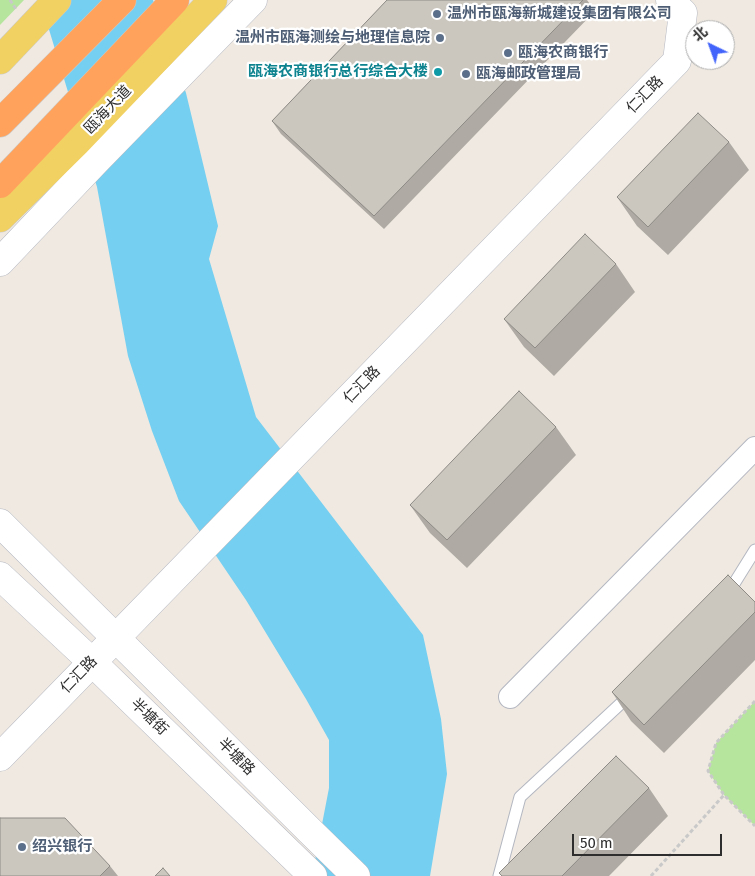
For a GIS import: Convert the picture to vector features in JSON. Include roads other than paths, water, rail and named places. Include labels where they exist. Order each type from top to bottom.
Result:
[{"type":"highway","points":[[0,123],[122,0]]},
{"type":"highway","name":"瓯海大道","points":[[0,184],[175,0]]},
{"type":"main road","points":[[0,60],[57,0]]},
{"type":"main road","name":"瓯海大道","points":[[0,218],[76,143],[213,0]]},
{"type":"street","points":[[0,262],[253,0]]},
{"type":"street","name":"仁汇路","points":[[0,757],[678,61],[683,13],[670,0]]},
{"type":"street","points":[[510,697],[755,448]]},
{"type":"street","points":[[0,523],[116,638]]},
{"type":"street","name":"半塘街","points":[[0,576],[92,662],[305,868]]},
{"type":"street","name":"半塘路","points":[[116,638],[356,876]]},
{"type":"lane","points":[[721,604],[755,550]]},
{"type":"lane","points":[[499,876],[520,797],[640,685]]},
{"type":"water","points":[[40,0],[153,0],[186,93],[218,226],[209,259],[256,417],[423,635],[441,719],[447,774],[430,876],[312,876],[329,788],[329,740],[246,600],[179,501],[152,431],[128,356],[97,187]]},
{"type":"place","name":"温州市瓯海新城建设集团有限公司","points":[[437,14]]},
{"type":"place","name":"温州市瓯海测绘与地理信息院","points":[[440,38]]},
{"type":"place","name":"瓯海农商银行","points":[[508,53]]},
{"type":"place","name":"瓯海农商银行总行综合大楼","points":[[438,72]]},
{"type":"place","name":"瓯海邮政管理局","points":[[466,74]]},
{"type":"place","name":"绍兴银行","points":[[22,847]]}]
